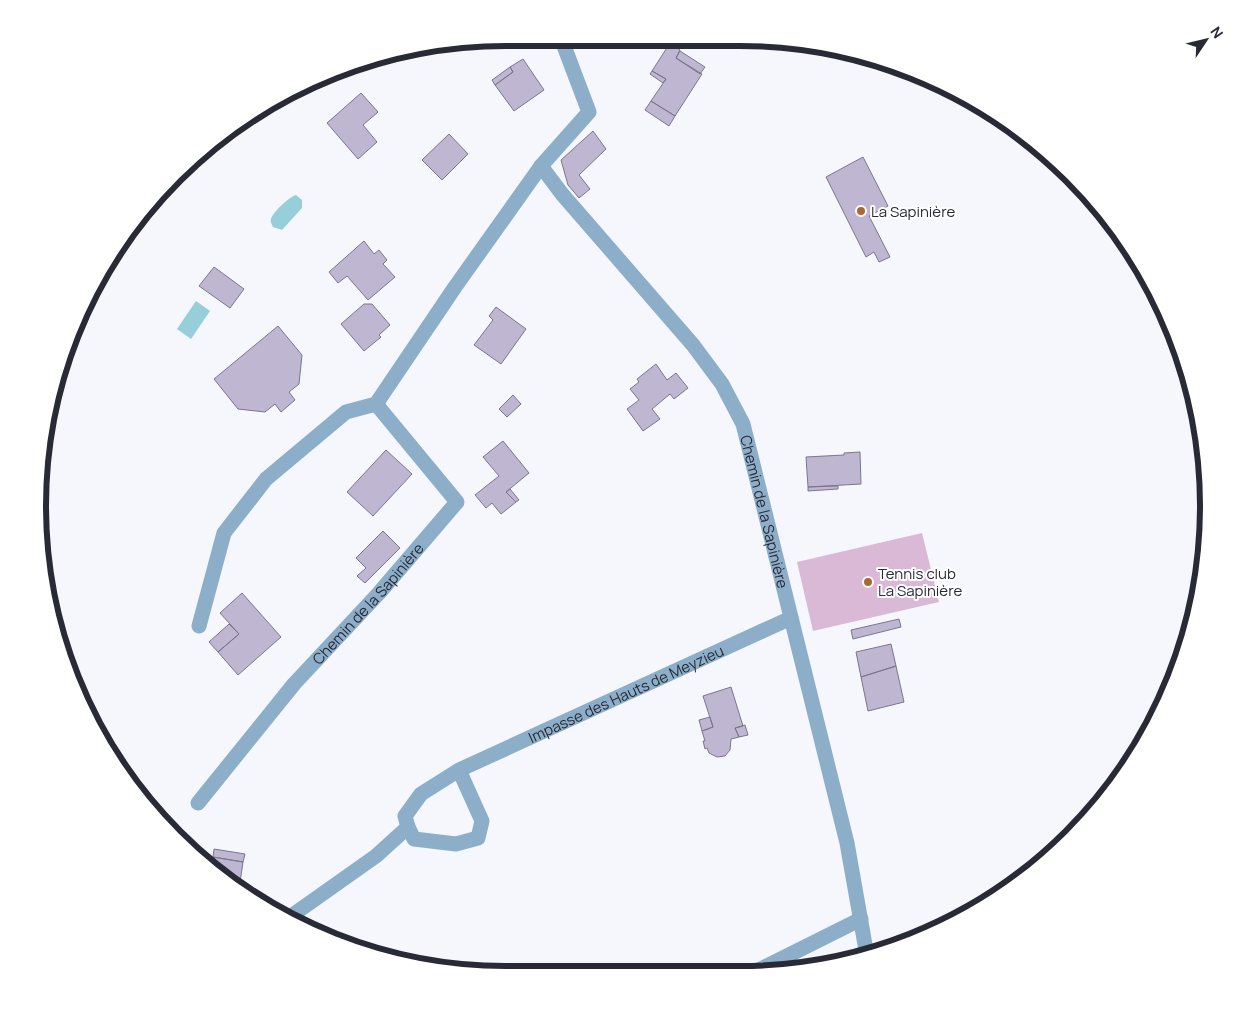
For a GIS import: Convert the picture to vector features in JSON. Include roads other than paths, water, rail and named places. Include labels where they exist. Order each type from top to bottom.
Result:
[{"type":"street","points":[[199,626],[224,534],[266,479],[346,412],[376,404],[454,287],[541,166],[589,112],[564,46]]},
{"type":"street","name":"Chemin de la Sapinière","points":[[541,166],[562,194],[693,345],[722,384],[742,424],[847,843],[866,948]]},
{"type":"street","name":"Chemin de la Sapinière","points":[[198,803],[294,684],[379,593],[457,502],[376,404]]},
{"type":"street","name":"Impasse des Hauts de Meyzieu","points":[[408,827],[405,816],[421,794],[459,770],[791,618]]},
{"type":"street","points":[[295,914],[376,856],[408,827],[414,839],[456,844],[478,838],[482,821],[459,770]]},
{"type":"street","points":[[769,965],[861,919]]},
{"type":"water","points":[[296,195],[302,200],[302,208],[282,230],[273,227],[271,222],[272,216]]},
{"type":"water","points":[[196,301],[210,311],[191,339],[177,329]]},
{"type":"place","name":"La Sapinière","points":[[861,211]]},
{"type":"place","name":"Tennis club La Sapinière","points":[[868,582]]}]
